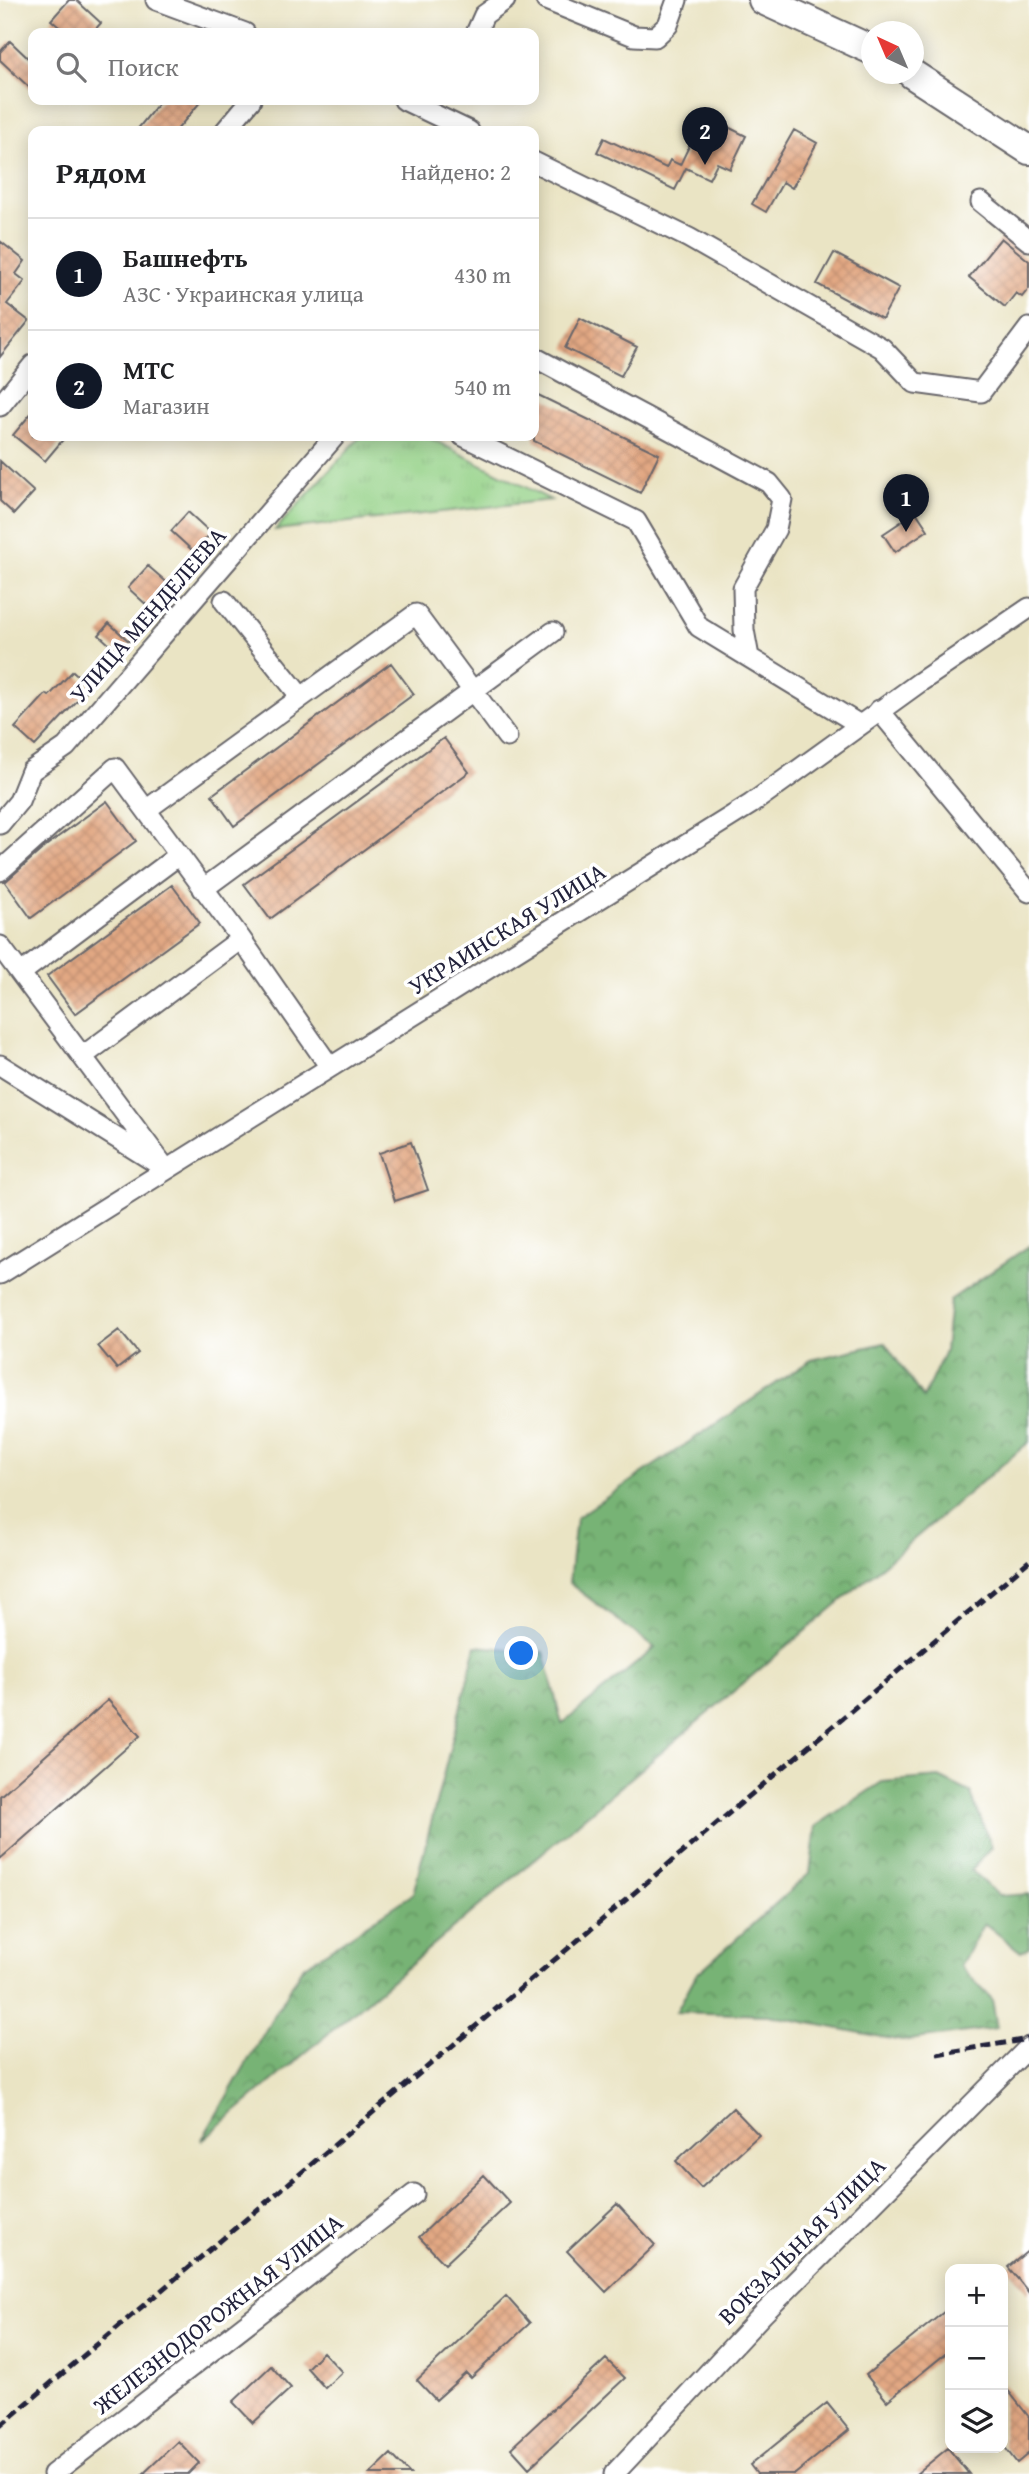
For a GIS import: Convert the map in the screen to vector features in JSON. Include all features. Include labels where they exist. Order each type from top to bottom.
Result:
[{"type":"highway","points":[[764,0],[861,45]]},
{"type":"highway","points":[[924,82],[1029,150]]},
{"type":"street","points":[[156,0],[232,28]]},
{"type":"street","points":[[478,28],[484,15],[505,0]]},
{"type":"street","points":[[546,0],[634,36],[655,37],[668,24],[677,0]]},
{"type":"street","points":[[229,126],[247,105]]},
{"type":"street","points":[[442,108],[464,126]]},
{"type":"street","points":[[539,164],[690,238],[882,348],[915,383],[981,392],[1029,328]]},
{"type":"street","points":[[981,202],[1029,241]]},
{"type":"street","points":[[539,360],[769,483],[782,499],[776,529],[743,588],[748,657]]},
{"type":"street","points":[[0,406],[28,371]]},
{"type":"street","name":"УЛИЦА МЕНДЕЛЕЕВА","points":[[0,824],[19,801],[31,771],[66,747],[331,441]]},
{"type":"street","points":[[473,441],[636,521],[699,627],[860,725]]},
{"type":"street","points":[[224,601],[301,697]]},
{"type":"street","name":"УКРАИНСКАЯ УЛИЦА","points":[[0,1274],[751,804],[879,710],[1029,607]]},
{"type":"street","points":[[146,810],[415,614],[507,737]]},
{"type":"street","points":[[203,888],[471,689],[553,632]]},
{"type":"street","points":[[879,710],[1029,892]]},
{"type":"street","points":[[0,871],[115,768],[241,939],[330,1068]]},
{"type":"street","points":[[21,973],[179,855]]},
{"type":"street","points":[[83,1056],[241,939]]},
{"type":"street","points":[[0,946],[166,1169]]},
{"type":"street","points":[[0,1065],[166,1169]]},
{"type":"street","name":"ВОКЗАЛЬНАЯ УЛИЦА","points":[[614,2474],[763,2314],[1029,2047]]},
{"type":"street","name":"ЖЕЛЕЗНОДОРОЖНАЯ УЛИЦА","points":[[53,2474],[414,2194]]},
{"type":"green space","points":[[356,441],[436,441],[551,500],[275,530]]},
{"type":"green space","points":[[1029,1246],[1029,1442],[201,2141],[302,1968],[413,1894],[476,1646],[544,1652],[562,1724],[655,1648],[569,1583],[576,1518],[811,1360],[885,1343],[923,1398],[945,1351],[950,1300]]},
{"type":"green space","points":[[939,1777],[970,1792],[992,1847],[971,1870],[999,1896],[1029,1894],[1029,1948],[1021,1952],[984,1923],[960,1966],[992,1999],[997,2028],[902,2041],[768,2015],[676,2012],[696,1975],[810,1873],[816,1826],[882,1782]]},
{"type":"building","points":[[69,0],[76,0],[101,23],[96,28],[60,28],[51,20]]},
{"type":"building","points":[[10,41],[28,58],[28,86],[0,60],[0,52]]},
{"type":"building","points":[[157,105],[198,105],[180,126],[140,126]]},
{"type":"building","points":[[704,115],[746,136],[730,169],[717,163],[709,179],[686,168],[675,190],[597,152],[604,138],[666,168],[670,160],[680,165]]},
{"type":"building","points":[[794,130],[817,143],[792,188],[783,182],[766,212],[752,204]]},
{"type":"building","points":[[1001,238],[1029,261],[1029,288],[1022,297],[1016,293],[1005,307],[969,277]]},
{"type":"building","points":[[0,241],[25,261],[16,274],[25,281],[7,304],[28,322],[0,357]]},
{"type":"building","points":[[834,253],[899,288],[882,319],[817,284]]},
{"type":"building","points":[[580,318],[637,347],[621,376],[565,348]]},
{"type":"building","points":[[539,395],[659,454],[640,493],[534,441],[539,441]]},
{"type":"building","points":[[28,417],[28,441],[62,441],[45,461],[13,435]]},
{"type":"building","points":[[0,461],[34,492],[14,514],[0,501]]},
{"type":"building","points":[[188,512],[211,533],[194,552],[171,531]]},
{"type":"building","points":[[916,512],[928,530],[895,552],[883,534]]},
{"type":"building","points":[[148,566],[170,585],[150,608],[128,588]]},
{"type":"building","points":[[109,623],[131,643],[120,654],[99,635]]},
{"type":"building","points":[[391,663],[414,694],[234,826],[212,795]]},
{"type":"building","points":[[73,671],[90,687],[35,746],[15,728],[46,694],[49,696]]},
{"type":"building","points":[[444,738],[469,772],[270,919],[244,884]]},
{"type":"building","points":[[107,801],[136,841],[31,918],[5,882],[47,845]]},
{"type":"building","points":[[172,885],[200,923],[75,1014],[47,976]]},
{"type":"building","points":[[411,1142],[428,1190],[395,1201],[379,1153]]},
{"type":"building","points":[[119,1330],[138,1353],[117,1369],[98,1346]]},
{"type":"building","points":[[108,1700],[140,1736],[0,1859],[0,1796]]},
{"type":"building","points":[[733,2108],[759,2135],[701,2188],[676,2161]]},
{"type":"building","points":[[484,2175],[510,2203],[445,2264],[419,2237]]},
{"type":"building","points":[[617,2204],[655,2245],[606,2292],[567,2251]]},
{"type":"building","points":[[1029,2250],[1029,2293],[1008,2267]]},
{"type":"building","points":[[506,2296],[530,2323],[471,2378],[466,2373],[436,2400],[417,2380]]},
{"type":"building","points":[[945,2311],[945,2354],[887,2401],[866,2375]]},
{"type":"building","points":[[323,2352],[342,2372],[325,2388],[307,2368]]},
{"type":"building","points":[[606,2359],[625,2378],[529,2468],[511,2448]]},
{"type":"building","points":[[271,2366],[291,2388],[253,2423],[233,2402]]},
{"type":"building","points":[[1008,2390],[1029,2417],[1029,2453],[1017,2463],[1008,2451]]},
{"type":"building","points":[[827,2403],[849,2430],[795,2474],[757,2474],[750,2465]]},
{"type":"building","points":[[178,2441],[199,2463],[188,2474],[143,2474]]},
{"type":"building","points":[[945,2450],[945,2453],[952,2453],[969,2474],[916,2474]]},
{"type":"building","points":[[391,2454],[410,2474],[370,2474]]},
{"type":"railway","points":[[0,2426],[1029,1561]]},
{"type":"railway","points":[[937,2054],[1029,2039]]},
{"type":"place","name":"МТС","points":[[705,165]]},
{"type":"place","name":"Башнефть","points":[[906,532]]}]
